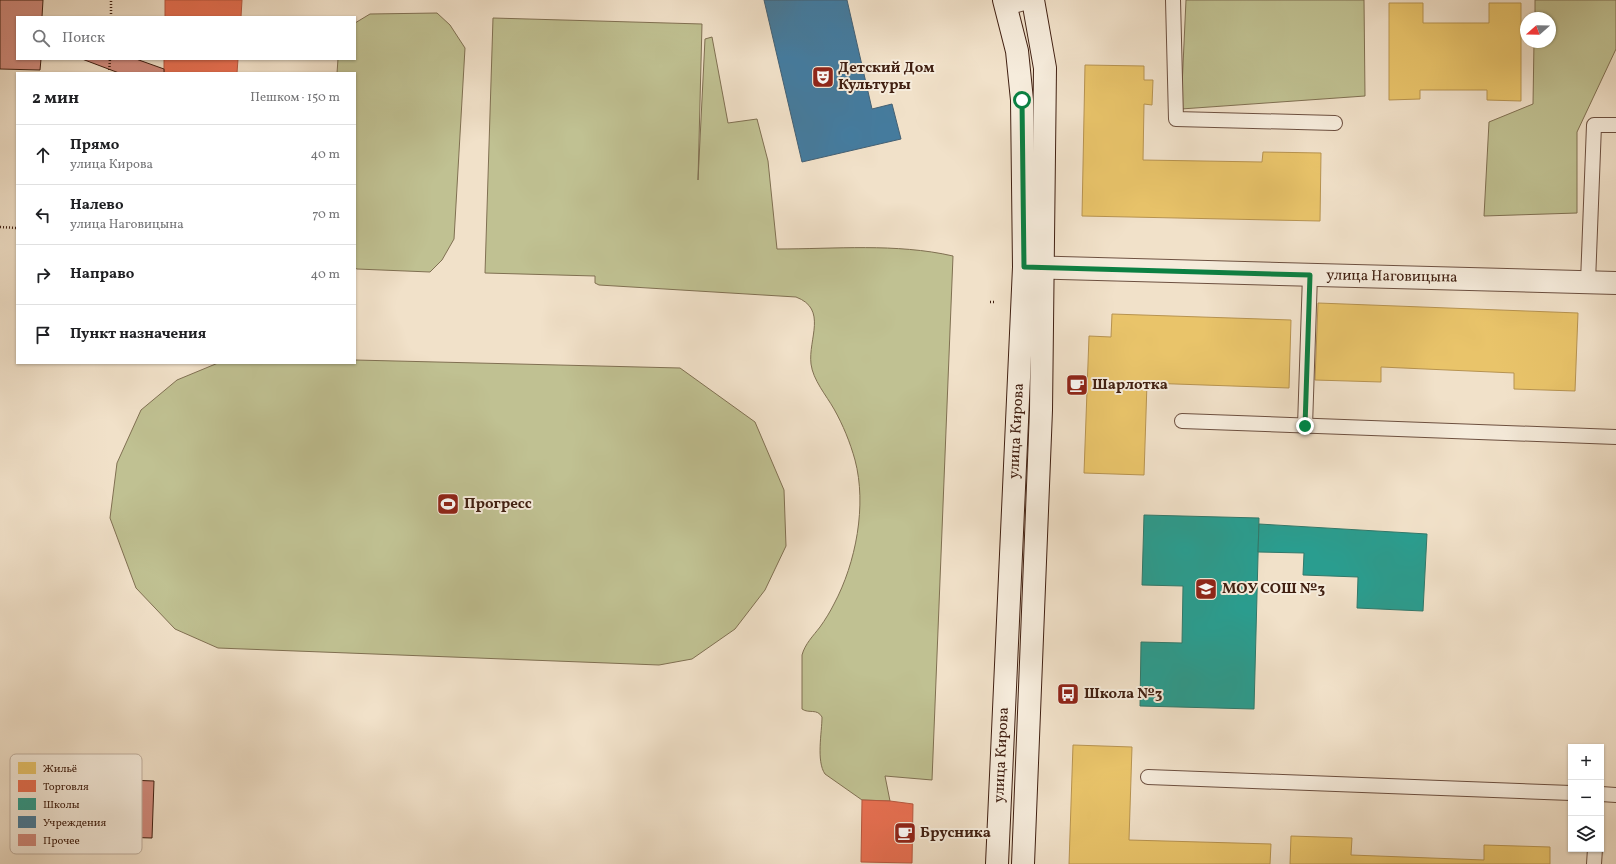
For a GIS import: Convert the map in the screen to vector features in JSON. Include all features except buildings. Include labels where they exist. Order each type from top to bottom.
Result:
[{"type":"main road","name":"улица Кирова","points":[[997,864],[1045,68],[1034,0]]},
{"type":"main road","name":"улица Кирова","points":[[1005,4],[1017,51],[1022,100],[1041,410],[1024,864]]},
{"type":"main road","name":"улица Наговицына","points":[[1033,267],[1616,283]]},
{"type":"lane","points":[[1005,4],[1034,0]]},
{"type":"lane","points":[[1173,0],[1176,119],[1335,123]]},
{"type":"lane","points":[[1588,282],[1594,125],[1616,125]]},
{"type":"lane","points":[[1305,426],[1310,275]]},
{"type":"lane","points":[[1182,421],[1616,437]]},
{"type":"lane","points":[[1148,777],[1568,793]]},
{"type":"lane","points":[[1604,794],[1616,794]]},
{"type":"lane","points":[[1594,864],[1595,852]]},
{"type":"path","points":[[111,0],[111,16]]},
{"type":"path","points":[[109,72],[110,60]]},
{"type":"path","points":[[0,227],[16,228]]},
{"type":"green space","points":[[1186,0],[1364,0],[1365,96],[1181,109]]},
{"type":"green space","points":[[1535,0],[1616,0],[1616,49],[1577,132],[1577,213],[1484,216],[1489,122],[1533,104],[1534,48],[1556,48],[1556,12],[1535,12]]},
{"type":"green space","points":[[437,13],[450,25],[465,48],[454,239],[442,260],[430,272],[356,268],[356,72],[337,72],[338,60],[356,60],[356,22],[370,14]]},
{"type":"green space","points":[[493,18],[702,24],[698,180],[705,39],[712,37],[728,123],[757,119],[768,161],[777,249],[888,248],[910,249],[953,256],[932,780],[885,776],[890,801],[862,800],[825,774],[822,768],[820,754],[822,717],[818,713],[802,709],[803,651],[831,610],[842,588],[848,571],[857,534],[860,496],[855,460],[849,440],[834,409],[817,382],[812,370],[811,354],[814,317],[806,302],[796,297],[599,285],[595,283],[595,276],[485,273]]},
{"type":"green space","name":"Прогресс","points":[[356,360],[680,368],[755,422],[784,490],[786,546],[765,590],[735,629],[692,659],[659,665],[218,648],[175,629],[136,588],[110,518],[117,463],[141,410],[177,380],[216,364],[356,364]]},
{"type":"place","name":"Детский Дом Культуры","points":[[823,77]]},
{"type":"place","name":"Шарлотка","points":[[1077,385]]},
{"type":"place","name":"Прогресс","points":[[448,504]]},
{"type":"place","name":"МОУ СОШ №3","points":[[1206,589]]},
{"type":"place","name":"Школа №3","points":[[1068,694]]},
{"type":"place","name":"Брусника","points":[[905,833]]},
{"type":"route","points":[[1022,100],[1024,267],[1310,275],[1305,426]]}]
